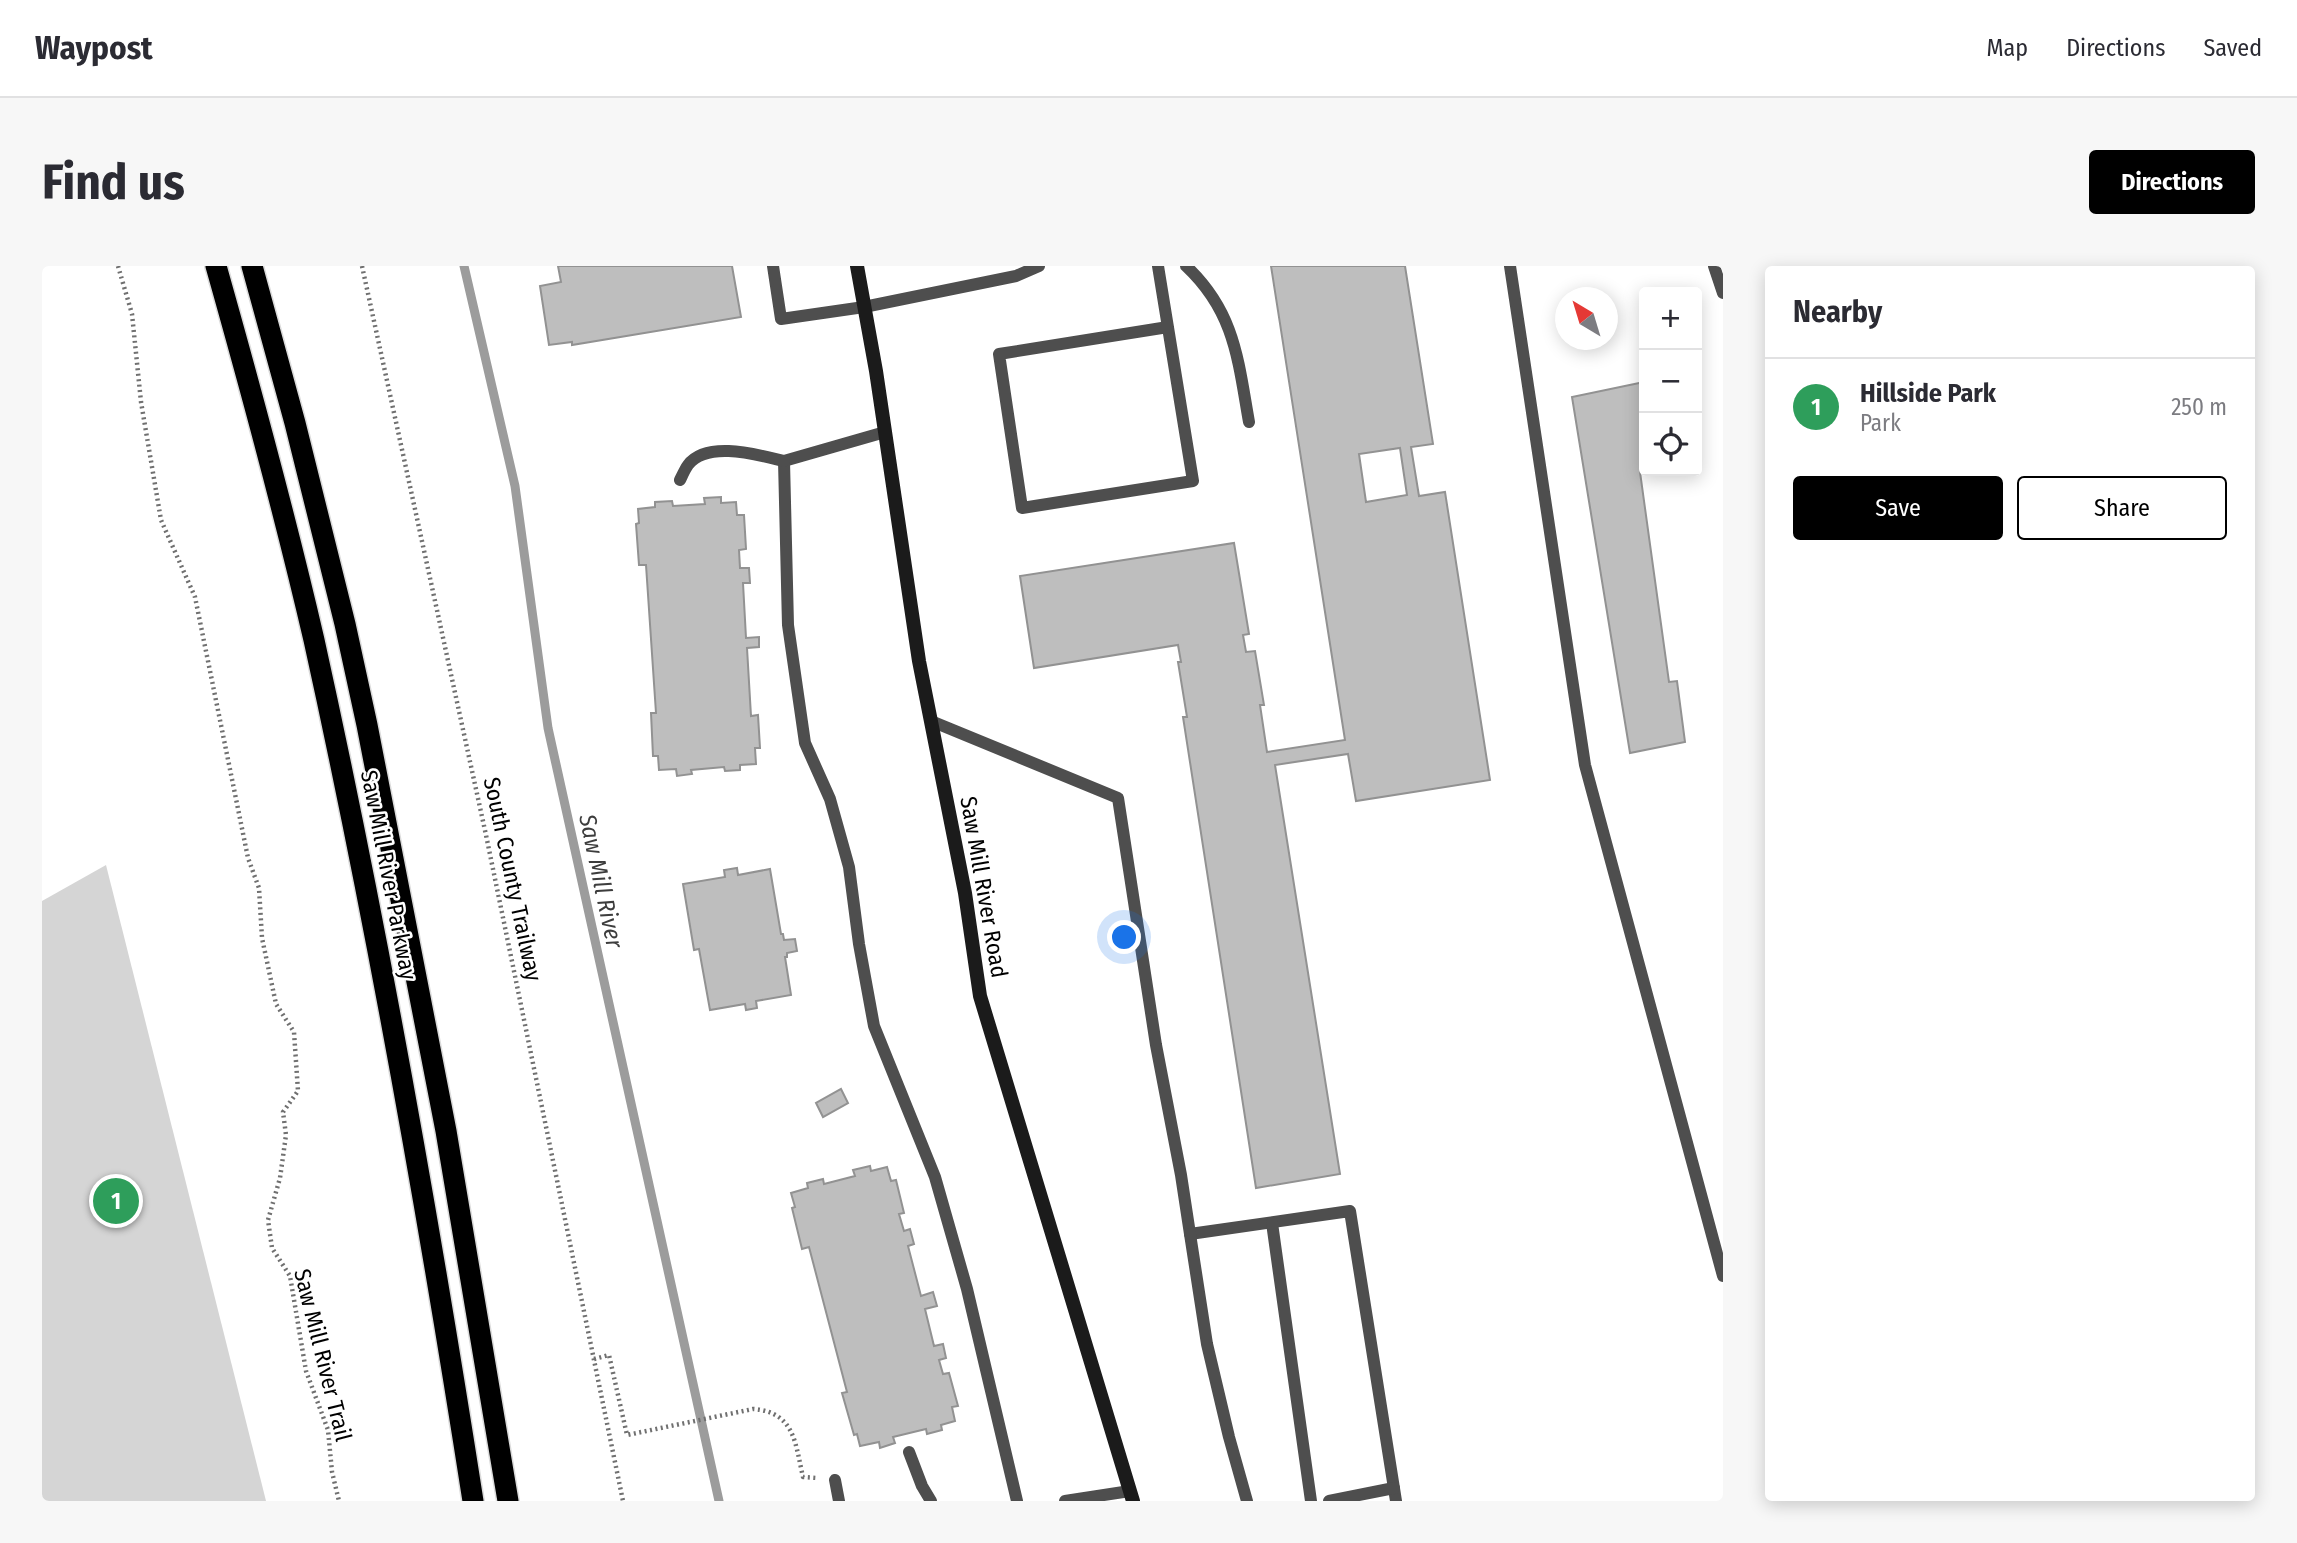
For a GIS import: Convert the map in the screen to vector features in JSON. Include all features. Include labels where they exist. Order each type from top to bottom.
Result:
[{"type":"highway","name":"Saw Mill River Parkway","points":[[216,266],[289,535],[335,741],[410,1122],[473,1501]]},
{"type":"highway","name":"Saw Mill River Parkway","points":[[252,266],[308,472],[367,725],[446,1131],[508,1501]]},
{"type":"main road","name":"Saw Mill River Road","points":[[857,266],[919,661],[965,893],[980,996],[1131,1496]]},
{"type":"lane","points":[[773,266],[781,320],[864,307],[1016,276],[1039,266]]},
{"type":"lane","points":[[1158,266],[1168,327],[1193,481],[1022,508],[999,354],[1168,327]]},
{"type":"lane","points":[[1186,266],[1198,278],[1226,318],[1233,337],[1249,422]]},
{"type":"lane","points":[[1510,266],[1585,765],[1723,1276]]},
{"type":"lane","points":[[1714,266],[1723,293]]},
{"type":"lane","points":[[680,480],[688,464],[702,454],[725,451],[784,461],[885,432]]},
{"type":"lane","points":[[784,461],[788,625],[805,743],[830,799],[849,867],[874,1026],[935,1177],[967,1289],[1017,1501]]},
{"type":"lane","points":[[931,721],[1118,798],[1156,1045],[1181,1175],[1207,1344],[1247,1501]]},
{"type":"lane","points":[[1190,1234],[1350,1211],[1395,1495],[1329,1501]]},
{"type":"lane","points":[[1272,1223],[1311,1501]]},
{"type":"lane","points":[[909,1452],[931,1501]]},
{"type":"lane","points":[[835,1480],[839,1501]]},
{"type":"lane","points":[[1065,1501],[1131,1496]]},
{"type":"path","name":"Saw Mill River Trail","points":[[118,266],[132,313],[141,402],[160,520],[195,597],[248,858],[259,888],[262,938],[271,985],[276,1004],[294,1032],[298,1091],[283,1112],[286,1135],[280,1178],[268,1220],[272,1248],[290,1276],[306,1371],[328,1430],[332,1472],[339,1501]]},
{"type":"path","name":"South County Trailway","points":[[362,266],[486,835],[623,1501]]},
{"type":"path","points":[[594,1359],[609,1355],[627,1435],[752,1409],[768,1410],[782,1419],[793,1432],[803,1477],[835,1480]]},
{"type":"shaded area","points":[[106,865],[266,1501],[42,1501],[42,901]]},
{"type":"building","points":[[558,266],[732,266],[741,317],[572,345],[572,342],[549,345],[540,286],[561,282]]},
{"type":"building","points":[[1271,266],[1405,266],[1433,444],[1411,447],[1419,496],[1445,492],[1490,780],[1356,801],[1348,754],[1275,765],[1340,1174],[1256,1188],[1183,717],[1187,717],[1178,662],[1181,662],[1178,645],[1034,668],[1020,576],[1234,543],[1249,634],[1243,635],[1246,652],[1255,651],[1264,705],[1260,705],[1267,752],[1345,740]],"holes":[[[1400,448],[1407,495],[1366,502],[1359,454]]]},
{"type":"building","points":[[1639,383],[1639,476],[1669,682],[1677,681],[1685,742],[1630,753],[1572,397]]},
{"type":"building","points":[[721,497],[721,503],[736,502],[737,515],[744,515],[746,549],[739,550],[740,568],[749,568],[750,583],[743,583],[746,638],[759,637],[759,647],[747,648],[751,716],[758,715],[760,748],[755,748],[756,764],[740,765],[740,770],[725,771],[724,767],[691,770],[692,774],[677,776],[676,769],[659,770],[658,756],[653,756],[651,713],[656,713],[646,565],[639,565],[636,524],[639,523],[638,509],[655,507],[655,502],[672,501],[673,506],[705,504],[704,498]]},
{"type":"building","points":[[737,868],[738,875],[770,869],[781,934],[784,940],[795,939],[797,951],[787,953],[785,957],[791,995],[756,1001],[757,1008],[746,1010],[745,1004],[710,1010],[699,949],[694,950],[683,884],[725,877],[724,870]]},
{"type":"building","points":[[841,1089],[848,1103],[823,1117],[816,1103]]},
{"type":"building","points":[[870,1166],[871,1171],[887,1167],[891,1181],[896,1180],[904,1213],[899,1214],[904,1231],[910,1229],[914,1244],[908,1246],[921,1296],[933,1292],[937,1306],[925,1309],[934,1346],[943,1344],[946,1358],[939,1360],[943,1374],[949,1373],[958,1406],[952,1407],[955,1421],[941,1425],[942,1430],[927,1434],[926,1429],[893,1437],[895,1443],[880,1448],[879,1442],[860,1446],[857,1434],[854,1435],[842,1393],[847,1392],[809,1247],[802,1249],[791,1193],[808,1188],[807,1183],[823,1179],[824,1184],[855,1176],[853,1170]]},
{"type":"waterway","name":"Saw Mill River","points":[[464,266],[515,486],[548,728],[719,1501]]},
{"type":"place","name":"Hillside Park","points":[[116,1201]]}]
